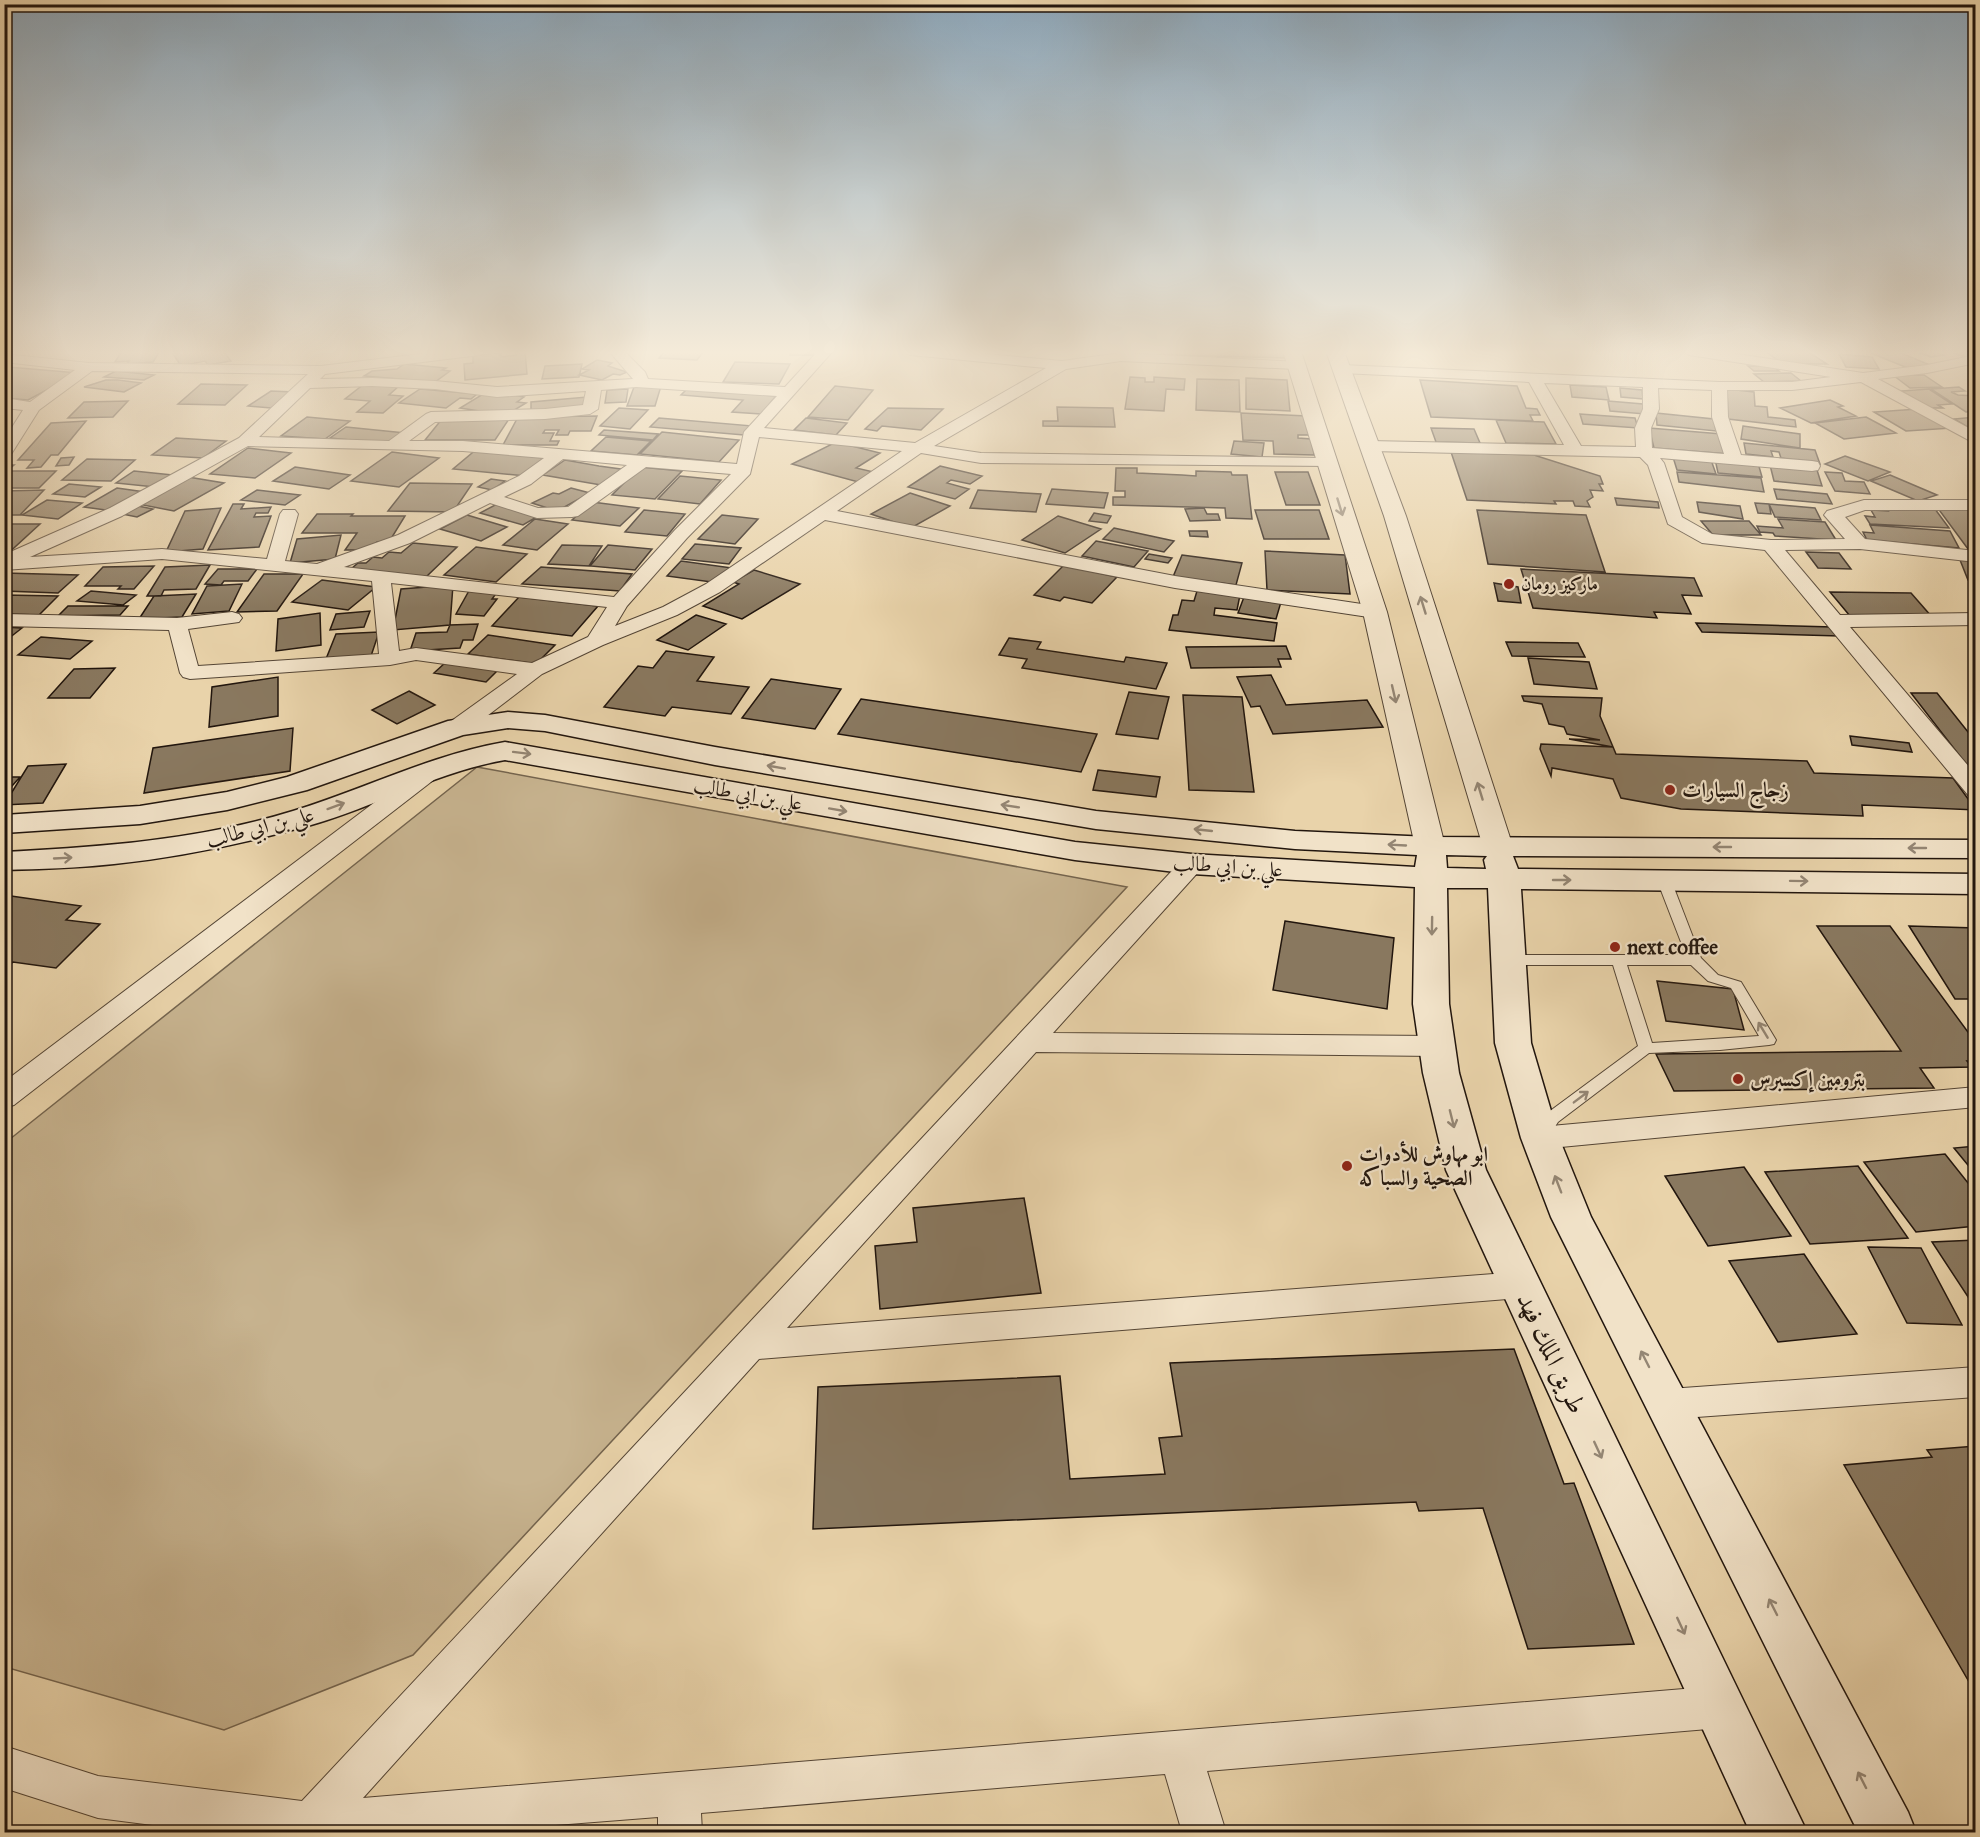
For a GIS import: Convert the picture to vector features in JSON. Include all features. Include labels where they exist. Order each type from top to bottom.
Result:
[{"type":"main road","name":"علي بن ابي طالب","points":[[4,824],[140,815],[227,801],[297,784],[458,727],[508,720],[545,723],[715,756],[1096,820],[1295,840],[1432,862]]},
{"type":"main road","name":"علي بن ابي طالب","points":[[4,861],[113,855],[187,844],[328,809],[432,770],[486,754],[523,753],[1075,851],[1192,864],[1501,863]]},
{"type":"main road","points":[[1501,863],[1976,849]]},
{"type":"main road","name":"طريق الملك فهد","points":[[1432,862],[1431,1004],[1441,1073],[1466,1170],[1779,1833]]},
{"type":"main road","points":[[1501,863],[1664,880],[1976,884]]},
{"type":"main road","points":[[1501,863],[1513,1043],[1540,1138],[1571,1217],[1888,1833]]},
{"type":"street","points":[[4,453],[14,437]]},
{"type":"street","points":[[4,563],[116,512],[250,437]]},
{"type":"street","points":[[393,446],[405,437]]},
{"type":"street","points":[[596,641],[619,603],[681,534],[744,470],[751,437]]},
{"type":"street","points":[[801,437],[918,448],[981,458],[1326,463]]},
{"type":"street","points":[[458,727],[535,670],[596,641],[670,611],[713,588],[938,437]]},
{"type":"street","points":[[1318,437],[1375,612],[1432,862]]},
{"type":"street","points":[[1367,437],[1395,516],[1501,863]]},
{"type":"street","points":[[1567,437],[1575,450]]},
{"type":"street","points":[[1643,437],[1644,452],[1656,463],[1674,520],[1707,539],[1771,545],[1860,544],[1976,557]]},
{"type":"street","points":[[1727,437],[1734,458]]},
{"type":"street","points":[[245,441],[463,446],[744,470]]},
{"type":"street","points":[[1370,446],[1644,452],[1812,466]]},
{"type":"street","points":[[318,570],[404,539],[525,480],[560,454]]},
{"type":"street","points":[[488,497],[537,513],[572,512],[644,461]]},
{"type":"street","points":[[1860,544],[1833,515],[1864,505],[1976,505]]},
{"type":"street","points":[[274,566],[289,514]]},
{"type":"street","points":[[823,514],[1176,582],[1375,612]]},
{"type":"street","points":[[1771,545],[1976,790]]},
{"type":"street","points":[[4,563],[162,554],[619,603]]},
{"type":"street","points":[[381,577],[390,659]]},
{"type":"street","points":[[4,620],[177,624],[232,618]]},
{"type":"street","points":[[1836,621],[1976,619]]},
{"type":"street","points":[[177,624],[190,673],[390,659],[416,654],[535,670]]},
{"type":"street","points":[[6,1096],[432,770]]},
{"type":"street","points":[[310,1824],[1192,864]]},
{"type":"street","points":[[1028,1042],[1436,1046]]},
{"type":"street","points":[[1540,1138],[1976,1097]]},
{"type":"street","points":[[750,1346],[1520,1285]]},
{"type":"street","points":[[1669,1404],[1976,1382]]},
{"type":"street","points":[[4,1767],[99,1797],[310,1824],[680,1813],[1180,1752],[1720,1707]]},
{"type":"street","points":[[1180,1752],[1204,1833]]},
{"type":"lane","points":[[1540,1138],[1552,1118],[1646,1048],[1720,1045],[1768,1040],[1736,985],[1713,978],[1695,960],[1664,880]]},
{"type":"lane","points":[[1618,959],[1646,1048]]},
{"type":"lane","points":[[1508,960],[1695,960]]},
{"type":"shaded area","points":[[477,767],[1127,887],[413,1655],[224,1730],[5,1667],[5,1143]]},
{"type":"building","points":[[39,437],[73,437],[58,455],[51,455],[41,467],[27,468],[34,460],[18,460]]},
{"type":"building","points":[[292,437],[328,437],[325,439]]},
{"type":"building","points":[[332,437],[401,437],[391,444],[330,438]]},
{"type":"building","points":[[428,437],[497,437],[495,440],[425,440]]},
{"type":"building","points":[[507,437],[552,437],[550,441],[559,441],[557,445],[503,445]]},
{"type":"building","points":[[606,437],[651,441],[637,455],[591,451]]},
{"type":"building","points":[[618,437],[656,437],[653,440]]},
{"type":"building","points":[[657,437],[707,437],[739,440],[719,462],[640,454]]},
{"type":"building","points":[[1243,437],[1298,437],[1312,439],[1314,455],[1274,454],[1273,441],[1243,440]]},
{"type":"building","points":[[1434,437],[1477,437],[1480,443],[1436,442]]},
{"type":"building","points":[[1503,437],[1552,437],[1556,444],[1506,443]]},
{"type":"building","points":[[1651,437],[1723,437],[1729,454],[1654,448]]},
{"type":"building","points":[[1741,437],[1800,437],[1800,448],[1741,439]]},
{"type":"building","points":[[1840,437],[1864,437],[1844,439]]},
{"type":"building","points":[[176,438],[226,441],[203,458],[152,455]]},
{"type":"building","points":[[1234,441],[1264,443],[1262,457],[1231,454]]},
{"type":"building","points":[[836,442],[880,453],[856,468],[878,473],[862,483],[792,464]]},
{"type":"building","points":[[1744,443],[1815,450],[1820,464],[1781,458],[1779,452],[1771,451],[1773,457],[1746,454]]},
{"type":"building","points":[[248,448],[291,453],[255,478],[210,474]]},
{"type":"building","points":[[478,448],[549,455],[526,476],[453,469]]},
{"type":"building","points":[[392,452],[439,458],[399,487],[351,481]]},
{"type":"building","points":[[1451,452],[1534,455],[1600,476],[1603,484],[1599,484],[1603,491],[1590,490],[1593,497],[1587,501],[1590,507],[1575,506],[1573,501],[1554,501],[1556,504],[1467,500]]},
{"type":"building","points":[[1845,456],[1890,472],[1868,481],[1825,464]]},
{"type":"building","points":[[74,457],[69,465],[56,466],[61,458]]},
{"type":"building","points":[[1673,457],[1711,460],[1716,474],[1677,470]]},
{"type":"building","points":[[87,459],[135,460],[111,481],[62,480]]},
{"type":"building","points":[[1715,459],[1758,463],[1762,477],[1718,473]]},
{"type":"building","points":[[565,460],[628,470],[601,485],[543,475]]},
{"type":"building","points":[[9,465],[14,465],[7,471],[56,471],[39,488],[4,488],[4,469]]},
{"type":"building","points":[[1770,465],[1817,470],[1822,486],[1774,481]]},
{"type":"building","points":[[940,466],[982,476],[970,484],[951,480],[947,483],[969,489],[955,499],[908,487]]},
{"type":"building","points":[[295,467],[350,475],[329,489],[273,481]]},
{"type":"building","points":[[640,467],[682,471],[655,499],[612,495]]},
{"type":"building","points":[[1116,468],[1137,468],[1137,473],[1196,476],[1196,471],[1247,475],[1252,519],[1226,518],[1225,508],[1113,505],[1113,497],[1125,497],[1125,491],[1115,491]]},
{"type":"building","points":[[134,471],[173,475],[155,487],[116,483]]},
{"type":"building","points":[[1275,472],[1308,472],[1320,505],[1286,505]]},
{"type":"building","points":[[1677,472],[1761,478],[1764,492],[1679,482]]},
{"type":"building","points":[[1825,472],[1842,473],[1845,481],[1864,482],[1870,494],[1835,491]]},
{"type":"building","points":[[1890,475],[1937,495],[1918,501],[1871,481]]},
{"type":"building","points":[[680,476],[721,480],[700,504],[658,499]]},
{"type":"building","points":[[188,477],[224,483],[174,511],[138,504]]},
{"type":"building","points":[[491,479],[505,481],[492,490],[478,487]]},
{"type":"building","points":[[410,483],[472,484],[453,512],[388,511]]},
{"type":"building","points":[[69,484],[101,487],[85,497],[53,494]]},
{"type":"building","points":[[117,488],[145,492],[113,511],[84,507]]},
{"type":"building","points":[[571,488],[590,493],[557,511],[532,503],[553,493],[559,494]]},
{"type":"building","points":[[1052,489],[1108,493],[1104,508],[1046,504]]},
{"type":"building","points":[[1774,489],[1827,494],[1832,504],[1777,499]]},
{"type":"building","points":[[44,490],[20,515],[4,515],[4,491]]},
{"type":"building","points":[[257,490],[300,495],[285,505],[241,500]]},
{"type":"building","points":[[978,490],[1041,494],[1036,512],[970,508]]},
{"type":"building","points":[[910,493],[950,506],[911,528],[871,514]]},
{"type":"building","points":[[1615,498],[1658,502],[1659,508],[1617,505]]},
{"type":"building","points":[[47,500],[82,503],[58,519],[22,515]]},
{"type":"building","points":[[592,502],[639,508],[620,526],[572,520]]},
{"type":"building","points":[[1697,502],[1740,506],[1743,519],[1699,512]]},
{"type":"building","points":[[1755,503],[1769,504],[1771,514],[1758,513]]},
{"type":"building","points":[[233,504],[244,504],[241,509],[271,507],[268,513],[256,513],[254,517],[271,516],[259,547],[208,550]]},
{"type":"building","points":[[497,504],[540,515],[523,525],[480,513]]},
{"type":"building","points":[[1769,504],[1815,508],[1821,520],[1775,517]]},
{"type":"building","points":[[138,506],[153,509],[137,517],[122,514]]},
{"type":"building","points":[[1884,506],[1935,509],[1949,528],[1870,524],[1865,516],[1875,517],[1871,510],[1888,511]]},
{"type":"building","points":[[1937,507],[1976,510],[1976,549],[1968,549]]},
{"type":"building","points":[[221,508],[203,549],[166,552],[185,511]]},
{"type":"building","points":[[1204,508],[1207,514],[1218,514],[1220,520],[1190,521],[1185,509]]},
{"type":"building","points":[[644,510],[685,514],[667,536],[625,532]]},
{"type":"building","points":[[1255,510],[1319,510],[1329,539],[1264,539]]},
{"type":"building","points":[[1477,510],[1586,515],[1605,572],[1488,564]]},
{"type":"building","points":[[1094,513],[1111,516],[1107,523],[1089,521]]},
{"type":"building","points":[[317,514],[405,516],[389,542],[377,542],[372,550],[345,550],[357,533],[302,533]]},
{"type":"building","points":[[467,515],[507,527],[481,541],[440,529]]},
{"type":"building","points":[[722,515],[758,519],[735,544],[698,539]]},
{"type":"building","points":[[1058,516],[1101,529],[1065,553],[1022,540]]},
{"type":"building","points":[[535,519],[568,524],[537,550],[503,545]]},
{"type":"building","points":[[1778,519],[1825,522],[1836,540],[1775,536],[1773,533],[1760,532],[1757,526],[1783,528]]},
{"type":"building","points":[[1701,521],[1749,521],[1761,535],[1713,535]]},
{"type":"building","points":[[4,524],[40,524],[4,557]]},
{"type":"building","points":[[1870,525],[1950,531],[1959,548],[1867,540],[1863,532],[1874,533]]},
{"type":"building","points":[[1114,528],[1174,541],[1164,552],[1103,539]]},
{"type":"building","points":[[1189,531],[1207,531],[1208,537],[1190,536]]},
{"type":"building","points":[[341,535],[335,559],[290,563],[297,539]]},
{"type":"building","points":[[1096,541],[1148,551],[1134,567],[1082,556]]},
{"type":"building","points":[[413,543],[457,547],[426,577],[351,569],[358,563],[366,563],[373,557],[382,558],[389,552],[401,553]]},
{"type":"building","points":[[695,544],[741,548],[729,564],[682,559]]},
{"type":"building","points":[[562,545],[602,546],[589,566],[548,564]]},
{"type":"building","points":[[608,545],[652,549],[635,570],[590,566]]},
{"type":"building","points":[[476,547],[527,554],[496,582],[444,575]]},
{"type":"building","points":[[1265,551],[1345,555],[1350,594],[1267,590]]},
{"type":"building","points":[[1806,552],[1839,553],[1851,569],[1818,568]]},
{"type":"building","points":[[1149,554],[1172,558],[1168,563],[1145,559]]},
{"type":"building","points":[[1182,555],[1242,563],[1236,585],[1173,577]]},
{"type":"building","points":[[1960,560],[1976,562],[1976,581],[1968,580]]},
{"type":"building","points":[[681,561],[732,568],[719,583],[667,576]]},
{"type":"building","points":[[210,565],[196,589],[164,590],[161,596],[147,596],[165,567]]},
{"type":"building","points":[[1064,565],[1117,577],[1092,603],[1064,597],[1060,601],[1034,595]]},
{"type":"building","points":[[154,566],[134,589],[118,589],[121,586],[85,586],[103,567]]},
{"type":"building","points":[[541,567],[632,574],[620,591],[522,584]]},
{"type":"building","points":[[218,569],[257,569],[248,581],[224,581],[221,585],[205,584]]},
{"type":"building","points":[[1521,569],[1694,578],[1702,596],[1682,595],[1691,614],[1654,612],[1657,618],[1533,608]]},
{"type":"building","points":[[754,570],[800,584],[742,619],[703,606],[739,584],[733,582]]},
{"type":"building","points":[[4,573],[78,575],[58,593],[4,591]]},
{"type":"building","points":[[264,574],[303,574],[277,611],[237,612]]},
{"type":"building","points":[[322,580],[376,587],[348,610],[292,602]]},
{"type":"building","points":[[1494,583],[1518,587],[1521,603],[1498,601]]},
{"type":"building","points":[[242,584],[229,611],[192,614],[207,586]]},
{"type":"building","points":[[453,585],[450,625],[393,630],[401,589]]},
{"type":"building","points":[[470,589],[498,591],[492,599],[497,599],[484,616],[456,614]]},
{"type":"building","points":[[91,591],[136,595],[123,605],[77,601]]},
{"type":"building","points":[[1197,591],[1240,595],[1237,610],[1215,608],[1214,615],[1277,623],[1274,641],[1169,630],[1173,615],[1178,615],[1182,600],[1194,601]]},
{"type":"building","points":[[1830,592],[1911,593],[1932,617],[1850,616]]},
{"type":"building","points":[[196,594],[182,617],[139,619],[154,596]]},
{"type":"building","points":[[4,595],[58,596],[39,615],[4,614]]},
{"type":"building","points":[[519,597],[598,606],[572,636],[492,626]]},
{"type":"building","points":[[1244,597],[1281,602],[1276,619],[1238,613]]},
{"type":"building","points":[[68,606],[128,606],[120,615],[58,616]]},
{"type":"building","points":[[370,611],[364,627],[330,630],[336,614]]},
{"type":"building","points":[[320,613],[321,645],[276,651],[278,619]]},
{"type":"building","points":[[696,615],[726,624],[688,650],[657,640]]},
{"type":"building","points":[[1696,623],[1833,627],[1839,636],[1702,632]]},
{"type":"building","points":[[478,624],[473,640],[463,640],[460,648],[410,651],[416,633],[447,632],[450,625]]},
{"type":"building","points":[[4,627],[22,628],[4,642]]},
{"type":"building","points":[[379,632],[371,656],[326,659],[336,634]]},
{"type":"building","points":[[488,635],[555,645],[536,664],[468,654]]},
{"type":"building","points":[[41,637],[92,641],[70,659],[18,655]]},
{"type":"building","points":[[1009,638],[1041,642],[1037,649],[1124,662],[1126,657],[1167,663],[1156,689],[1022,668],[1027,659],[999,655]]},
{"type":"building","points":[[1506,642],[1578,643],[1585,657],[1512,656]]},
{"type":"building","points":[[1286,646],[1291,659],[1278,659],[1281,667],[1191,668],[1186,647]]},
{"type":"building","points":[[666,651],[714,657],[697,681],[749,687],[731,714],[672,707],[665,716],[604,707],[638,666],[653,668]]},
{"type":"building","points":[[1528,658],[1589,662],[1597,689],[1534,684]]},
{"type":"building","points":[[446,662],[498,670],[486,682],[434,673]]},
{"type":"building","points":[[115,668],[90,698],[48,698],[74,669]]},
{"type":"building","points":[[1271,675],[1286,705],[1367,700],[1383,727],[1273,734],[1260,706],[1251,707],[1237,677]]},
{"type":"building","points":[[278,677],[278,716],[209,727],[212,687]]},
{"type":"building","points":[[771,679],[841,689],[815,729],[742,718]]},
{"type":"building","points":[[409,691],[435,705],[397,724],[372,710]]},
{"type":"building","points":[[1129,692],[1169,697],[1158,739],[1116,734]]},
{"type":"building","points":[[1911,693],[1937,693],[1976,742],[1976,777]]},
{"type":"building","points":[[1183,695],[1242,697],[1254,792],[1189,790]]},
{"type":"building","points":[[1522,696],[1602,698],[1600,716],[1616,754],[1807,761],[1814,773],[1953,778],[1976,810],[1862,805],[1863,816],[1681,809],[1621,798],[1613,779],[1552,768],[1551,776],[1540,749],[1541,744],[1613,747],[1569,739],[1600,740],[1567,734],[1564,727],[1549,724],[1542,704],[1524,701]]},
{"type":"building","points":[[861,699],[1097,734],[1081,772],[838,734]]},
{"type":"building","points":[[293,728],[290,771],[144,793],[153,748]]},
{"type":"building","points":[[1850,736],[1909,743],[1912,752],[1852,745]]},
{"type":"building","points":[[66,764],[43,803],[4,805],[28,766]]},
{"type":"building","points":[[1098,770],[1160,777],[1156,797],[1093,790]]},
{"type":"building","points":[[4,777],[20,777],[4,795]]},
{"type":"building","points":[[4,895],[81,906],[66,920],[100,924],[56,968],[13,962],[4,970]]},
{"type":"building","points":[[1285,921],[1394,938],[1387,1009],[1273,990]]},
{"type":"building","points":[[1817,926],[1890,926],[1976,1043],[1976,1061],[1967,1061],[1972,1067],[1920,1068],[1934,1088],[1674,1091],[1656,1054],[1901,1051]]},
{"type":"building","points":[[1909,926],[1976,928],[1976,999],[1955,999]]},
{"type":"building","points":[[1657,981],[1733,989],[1744,1030],[1666,1021]]},
{"type":"building","points":[[1976,1146],[1976,1175],[1954,1148]]},
{"type":"building","points":[[1945,1154],[1976,1193],[1976,1226],[1916,1232],[1864,1162]]},
{"type":"building","points":[[1858,1166],[1908,1238],[1810,1244],[1765,1172]]},
{"type":"building","points":[[1744,1167],[1791,1236],[1708,1246],[1665,1176]]},
{"type":"building","points":[[1024,1198],[1041,1293],[880,1309],[875,1246],[917,1242],[913,1208]]},
{"type":"building","points":[[1976,1240],[1976,1309],[1932,1242]]},
{"type":"building","points":[[1868,1247],[1921,1248],[1962,1325],[1907,1323]]},
{"type":"building","points":[[1804,1254],[1857,1334],[1778,1342],[1729,1261]]},
{"type":"building","points":[[1514,1349],[1564,1484],[1574,1483],[1634,1644],[1528,1649],[1483,1508],[1419,1511],[1416,1502],[813,1529],[818,1387],[1060,1376],[1070,1479],[1165,1474],[1159,1438],[1182,1436],[1170,1363]]},
{"type":"building","points":[[1976,1446],[1976,1694],[1844,1465],[1932,1457],[1927,1450]]},
{"type":"place","name":"ماركيز رومان","points":[[1509,584]]},
{"type":"place","name":"زجاج السيارات","points":[[1670,790]]},
{"type":"place","name":"next coffee","points":[[1615,947]]},
{"type":"place","name":"بترومين إكسبرس","points":[[1738,1079]]},
{"type":"place","name":"ابو مهاوش للأدوات الصحية والسباكه","points":[[1347,1166]]}]
